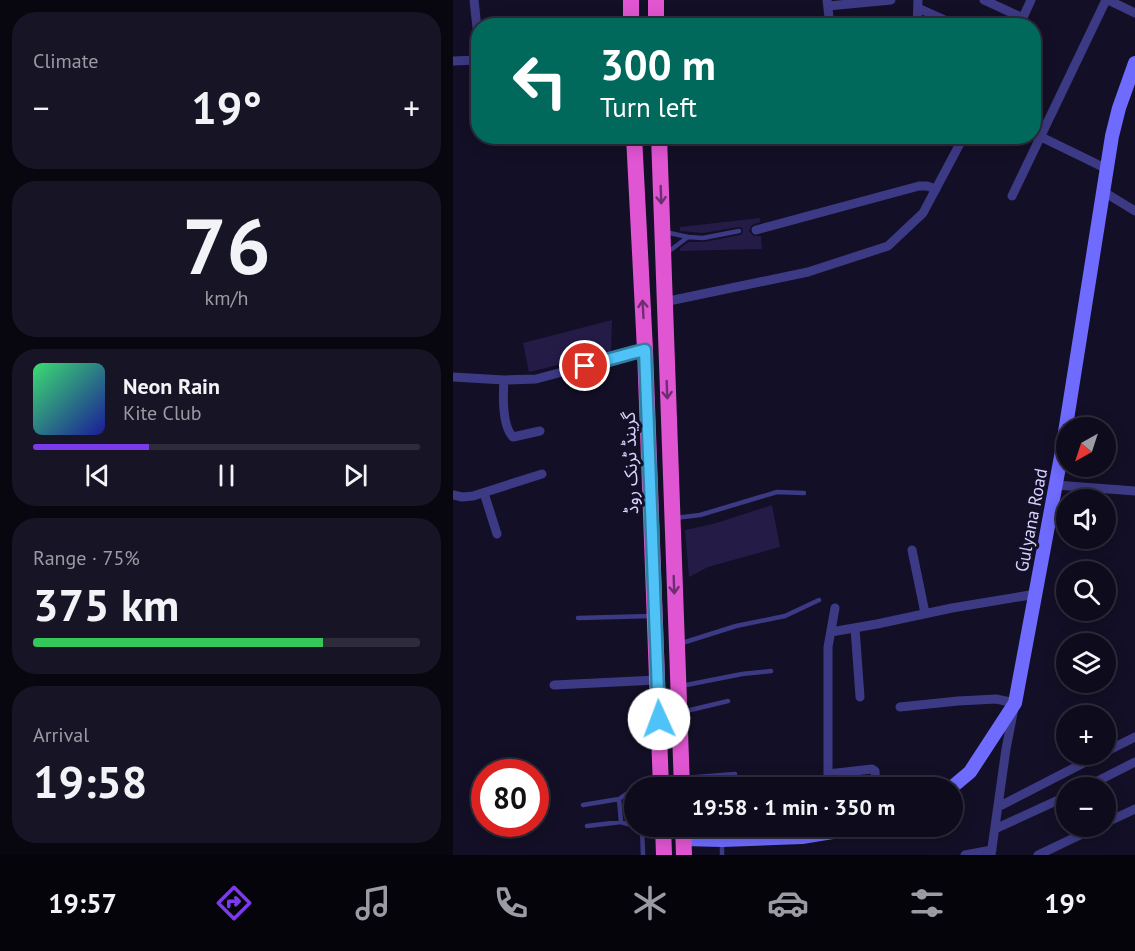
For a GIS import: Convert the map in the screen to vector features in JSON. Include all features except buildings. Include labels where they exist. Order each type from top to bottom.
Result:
[{"type":"highway","points":[[631,0],[631,18]]},
{"type":"highway","points":[[656,0],[656,18]]},
{"type":"highway","name":"گرینڈ ٹرنک روڈ","points":[[634,144],[645,350],[661,777]]},
{"type":"highway","points":[[659,144],[682,777]]},
{"type":"highway","points":[[645,350],[666,349]]},
{"type":"highway","points":[[663,837],[684,840]]},
{"type":"main road","name":"Gulyana Road","points":[[963,778],[970,772],[1015,703],[1056,484],[1112,136],[1135,63]]},
{"type":"main road","points":[[684,840],[802,837]]},
{"type":"street","points":[[474,0],[476,18]]},
{"type":"street","points":[[829,18],[828,3],[891,0]]},
{"type":"street","points":[[984,0],[1014,18]]},
{"type":"street","points":[[1023,18],[1031,0]]},
{"type":"street","points":[[1041,127],[1107,0],[1135,13]]},
{"type":"street","points":[[918,4],[943,18]]},
{"type":"street","points":[[453,61],[471,60]]},
{"type":"street","points":[[1041,137],[1107,169]]},
{"type":"street","points":[[664,302],[808,272],[888,246],[923,213],[960,144]]},
{"type":"street","points":[[1012,196],[1033,144]]},
{"type":"street","points":[[756,230],[919,186],[936,189]]},
{"type":"street","points":[[1104,192],[1135,211]]},
{"type":"street","points":[[453,378],[536,379],[645,350]]},
{"type":"street","points":[[504,380],[504,413],[510,434],[513,437],[540,431]]},
{"type":"street","points":[[453,495],[462,497],[484,493],[542,474]]},
{"type":"street","points":[[1056,484],[1135,491]]},
{"type":"street","points":[[484,493],[497,534]]},
{"type":"street","points":[[912,550],[925,614]]},
{"type":"street","points":[[831,632],[1036,594]]},
{"type":"street","points":[[835,608],[828,647],[828,774],[872,770],[875,771],[875,777]]},
{"type":"street","points":[[855,628],[860,697]]},
{"type":"street","points":[[554,685],[657,680]]},
{"type":"street","points":[[900,707],[996,699],[1015,703],[1006,749],[992,852],[965,855]]},
{"type":"street","points":[[1116,746],[1135,737]]},
{"type":"street","points":[[1106,777],[1135,762]]},
{"type":"street","points":[[998,807],[1080,765]]},
{"type":"street","points":[[995,829],[1056,801]]},
{"type":"street","points":[[1116,818],[1135,809]]},
{"type":"street","points":[[1038,855],[1076,837]]},
{"type":"lane","points":[[662,232],[703,238],[739,231]]},
{"type":"lane","points":[[663,256],[688,237]]},
{"type":"lane","points":[[672,518],[700,515],[777,492],[804,494]]},
{"type":"lane","points":[[677,644],[736,626],[785,616],[819,600]]},
{"type":"lane","points":[[577,618],[655,616]]},
{"type":"lane","points":[[678,687],[771,670]]},
{"type":"lane","points":[[679,713],[728,701]]},
{"type":"lane","points":[[717,777],[735,774]]},
{"type":"lane","points":[[583,805],[619,799],[624,796]]},
{"type":"lane","points":[[619,799],[621,822]]},
{"type":"lane","points":[[587,826],[624,823]]},
{"type":"lane","points":[[639,837],[643,855]]},
{"type":"lane","points":[[722,840],[722,855]]},
{"type":"route","points":[[585,366],[645,350],[659,719]]}]
